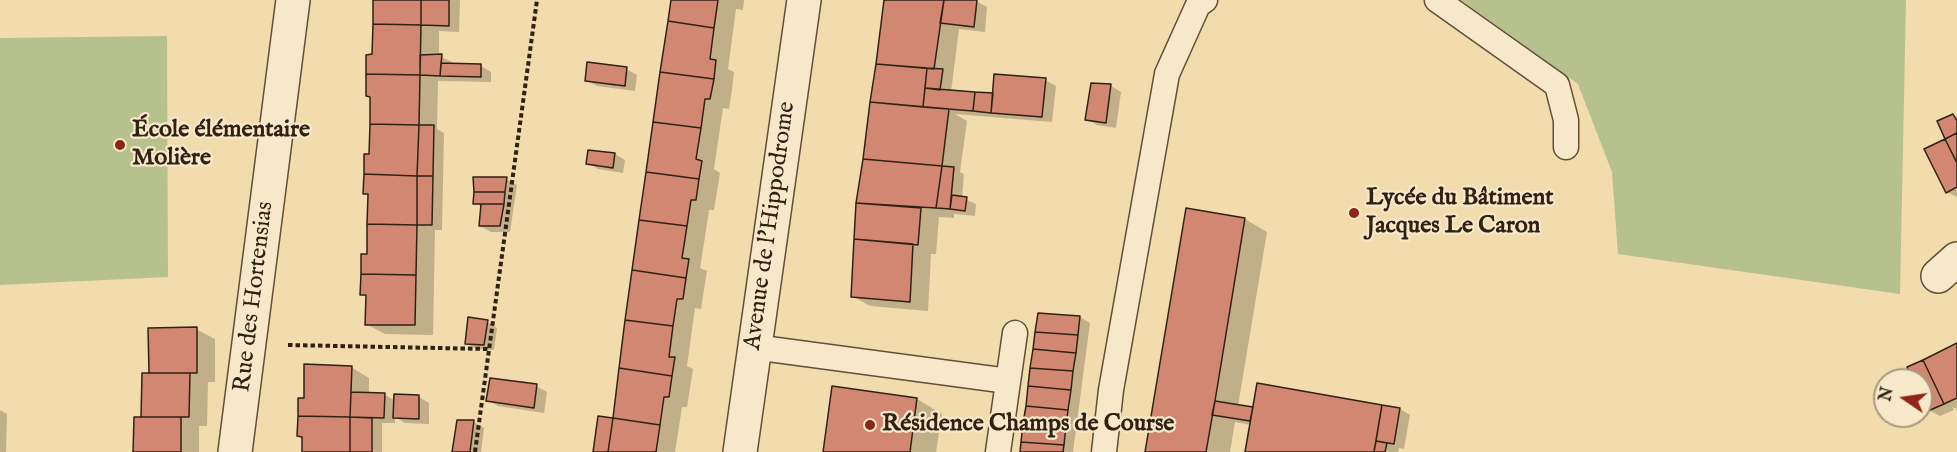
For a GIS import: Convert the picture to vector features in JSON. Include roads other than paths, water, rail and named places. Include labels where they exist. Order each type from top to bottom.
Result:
[{"type":"street","name":"Rue des Hortensias","points":[[235,452],[293,0]]},
{"type":"street","name":"Avenue de l'Hippodrome","points":[[740,452],[804,0]]},
{"type":"lane","points":[[1104,452],[1111,390],[1167,74],[1198,5],[1205,0]]},
{"type":"lane","points":[[1437,0],[1557,86],[1566,120],[1566,147]]},
{"type":"lane","points":[[998,452],[1015,333]]},
{"type":"lane","points":[[754,347],[1008,381]]},
{"type":"place","name":"École élémentaire Molière","points":[[120,145]]},
{"type":"place","name":"Lycée du Bâtiment Jacques Le Caron","points":[[1354,213]]},
{"type":"place","name":"Résidence Champs de Course","points":[[870,425]]}]
